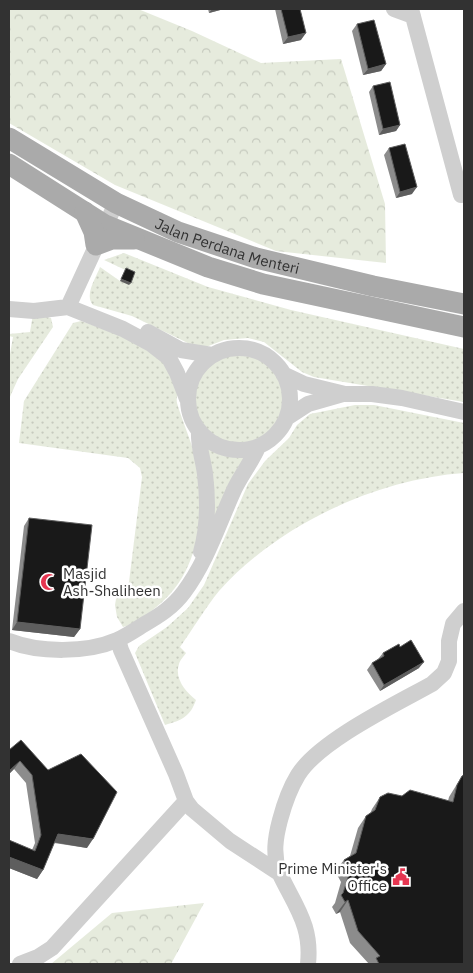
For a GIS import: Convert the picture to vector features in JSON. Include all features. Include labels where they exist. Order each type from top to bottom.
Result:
[{"type":"main road","name":"Jalan Perdana Menteri","points":[[9,138],[116,203],[178,232],[256,258],[464,304]]},
{"type":"main road","name":"Jalan Perdana Menteri","points":[[9,164],[105,225],[208,267],[263,284],[464,327]]},
{"type":"main road","points":[[85,212],[94,232],[96,245],[112,239],[140,239]]},
{"type":"main road","points":[[436,298],[456,312],[464,314]]},
{"type":"street","points":[[394,9],[412,12],[461,195]]},
{"type":"street","points":[[68,307],[116,203]]},
{"type":"street","points":[[9,309],[34,311],[68,307],[123,322],[158,337],[181,350],[212,355]]},
{"type":"street","points":[[86,313],[152,344],[168,358],[177,373],[188,401],[191,417],[199,431],[211,442],[226,449],[242,451],[258,447],[271,440],[288,417],[291,403],[290,389],[285,375],[275,361],[261,352],[245,347],[228,348],[212,355],[199,367],[190,383],[188,401]]},
{"type":"street","points":[[285,375],[304,384],[345,394],[372,394],[402,398],[464,412]]},
{"type":"street","points":[[288,417],[308,404],[345,394]]},
{"type":"street","points":[[195,576],[203,546],[206,519],[205,472],[198,444],[199,431]]},
{"type":"street","points":[[10,644],[45,649],[73,650],[104,645],[118,640],[164,614],[184,593],[195,576],[208,552],[237,482],[253,460],[258,447]]},
{"type":"street","points":[[308,964],[308,933],[280,873],[274,854],[276,836],[284,805],[298,774],[322,749],[432,684],[444,673],[449,661],[449,641],[453,624],[464,611]]},
{"type":"street","points":[[118,640],[186,801],[192,809],[230,841],[280,873]]},
{"type":"street","points":[[20,964],[38,957],[52,948],[186,801]]},
{"type":"green space","points":[[9,9],[138,9],[192,31],[261,63],[341,59],[385,204],[386,263],[276,251],[115,185],[9,123]]},
{"type":"green space","points":[[124,253],[208,287],[291,310],[464,349],[464,402],[314,377],[302,372],[264,342],[248,338],[224,340],[206,347],[194,346],[132,316],[93,305],[90,291],[100,267],[120,281],[134,274],[104,260]]},
{"type":"green space","points":[[33,314],[51,318],[53,327],[18,379],[9,399],[9,360],[13,337],[9,336],[9,334],[30,332]]},
{"type":"green space","points":[[81,321],[139,344],[159,357],[165,364],[176,385],[177,403],[197,465],[200,502],[199,521],[192,557],[174,589],[161,603],[148,614],[123,627],[117,617],[115,605],[116,599],[129,582],[142,477],[140,468],[128,458],[19,443],[24,401],[73,323]]},
{"type":"green space","points":[[239,355],[256,358],[264,362],[276,374],[280,382],[283,399],[280,416],[276,424],[264,436],[256,440],[239,443],[222,440],[214,436],[202,424],[198,416],[195,399],[198,382],[202,374],[214,362],[222,358]]},
{"type":"green space","points":[[355,405],[374,405],[464,423],[464,473],[431,477],[363,496],[299,526],[243,567],[219,591],[180,647],[186,653],[179,664],[178,675],[182,685],[196,700],[185,717],[165,725],[135,653],[139,646],[167,627],[188,608],[204,585],[248,484],[265,461],[289,438],[297,425],[310,414]]},
{"type":"green space","points":[[205,446],[226,455],[249,457],[211,528]]},
{"type":"green space","points":[[204,903],[171,964],[51,964],[112,913]]},
{"type":"building","points":[[281,9],[300,9],[306,33],[288,37]]},
{"type":"building","points":[[374,20],[386,64],[368,69],[357,24]]},
{"type":"building","points":[[390,82],[400,125],[383,129],[373,86]]},
{"type":"building","points":[[405,144],[417,187],[400,192],[389,148]]},
{"type":"building","points":[[126,268],[135,272],[131,283],[121,279]]},
{"type":"building","name":"Masjid Ash-Shaliheen","points":[[29,518],[92,525],[80,629],[17,622]]},
{"type":"building","points":[[411,640],[424,662],[384,685],[372,663],[384,656],[383,653],[399,644],[400,647]]},
{"type":"building","points":[[21,740],[48,770],[81,754],[117,792],[93,839],[58,834],[43,870],[9,857],[9,840],[35,851],[41,835],[32,775],[20,761],[9,771],[9,750]]},
{"type":"building","name":"Prime Minister's Office","points":[[464,775],[464,964],[379,964],[376,958],[380,956],[358,931],[348,900],[345,902],[341,895],[350,871],[344,860],[356,853],[366,816],[375,810],[380,797],[388,793],[402,796],[410,790],[453,802],[457,785]]},
{"type":"place","name":"Masjid Ash-Shaliheen","points":[[49,582]]},
{"type":"place","name":"Prime Minister's Office","points":[[401,877]]}]
